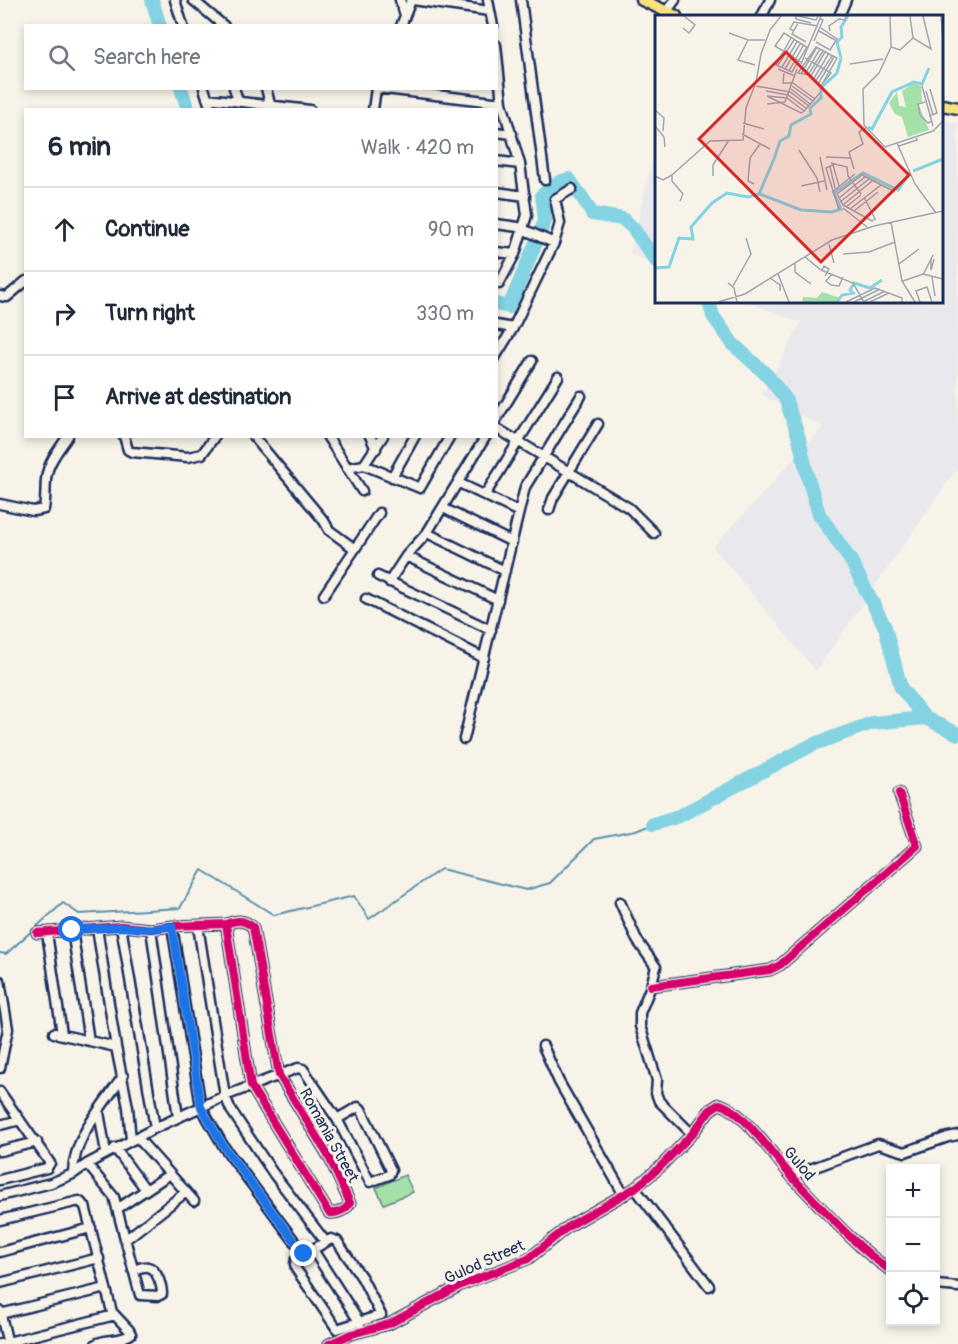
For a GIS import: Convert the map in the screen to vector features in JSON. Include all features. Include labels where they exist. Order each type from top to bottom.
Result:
[{"type":"main road","points":[[642,0],[671,14]]},
{"type":"main road","points":[[943,105],[958,108]]},
{"type":"street","points":[[175,0],[182,24]]},
{"type":"street","points":[[193,0],[214,22]]},
{"type":"street","points":[[400,0],[405,15]]},
{"type":"street","points":[[402,24],[412,0],[489,11]]},
{"type":"street","points":[[488,0],[492,24]]},
{"type":"street","points":[[521,0],[545,180]]},
{"type":"street","points":[[671,14],[675,0]]},
{"type":"street","points":[[762,15],[770,0]]},
{"type":"street","points":[[839,15],[846,0]]},
{"type":"street","points":[[498,73],[502,103],[520,164],[527,215],[515,254],[498,285]]},
{"type":"street","points":[[235,90],[238,100]]},
{"type":"street","points":[[266,90],[270,104]]},
{"type":"street","points":[[373,108],[376,90]]},
{"type":"street","points":[[393,90],[502,103]]},
{"type":"street","points":[[205,93],[297,108]]},
{"type":"street","points":[[205,93],[210,108]]},
{"type":"street","points":[[498,132],[512,134]]},
{"type":"street","points":[[498,161],[520,164]]},
{"type":"street","points":[[498,353],[554,243],[560,224],[555,199],[572,189]]},
{"type":"street","points":[[498,192],[525,195]]},
{"type":"street","points":[[498,224],[524,229],[554,243]]},
{"type":"street","points":[[498,252],[515,254]]},
{"type":"street","points":[[0,296],[7,297],[24,283]]},
{"type":"street","points":[[498,326],[513,327]]},
{"type":"street","points":[[498,417],[532,361]]},
{"type":"street","points":[[485,495],[558,377]]},
{"type":"street","points":[[464,739],[525,487],[581,396]]},
{"type":"street","points":[[549,510],[553,498],[598,424]]},
{"type":"street","points":[[498,430],[629,508],[654,533]]},
{"type":"street","points":[[0,504],[33,511],[44,509],[45,481],[50,464],[67,438]]},
{"type":"street","points":[[125,438],[128,450],[132,452],[188,457],[202,454],[214,438]]},
{"type":"street","points":[[255,438],[329,530],[355,549]]},
{"type":"street","points":[[328,438],[362,491]]},
{"type":"street","points":[[371,438],[376,448]]},
{"type":"street","points":[[363,465],[382,438]]},
{"type":"street","points":[[392,477],[414,438]]},
{"type":"street","points":[[347,468],[363,465],[420,488],[449,438]]},
{"type":"street","points":[[389,582],[406,556],[427,533],[485,438]]},
{"type":"street","points":[[459,483],[519,512]]},
{"type":"street","points":[[443,508],[512,542]]},
{"type":"street","points":[[324,595],[379,513]]},
{"type":"street","points":[[427,533],[505,571]]},
{"type":"street","points":[[406,556],[498,600]]},
{"type":"street","points":[[378,576],[491,630]]},
{"type":"street","points":[[366,600],[484,658]]},
{"type":"street","points":[[651,986],[770,970],[780,966],[917,846],[899,793]]},
{"type":"street","points":[[620,902],[638,940],[656,967],[640,1013],[640,1026],[657,1080],[656,1093],[659,1101],[692,1134]]},
{"type":"street","points":[[37,933],[121,927],[151,929],[198,926],[226,924],[239,920],[253,927],[279,1075]]},
{"type":"street","points":[[226,924],[250,1086]]},
{"type":"street","points":[[172,926],[201,1107],[224,1147],[304,1254]]},
{"type":"street","points":[[198,926],[225,1096],[231,1110],[273,1173],[325,1241]]},
{"type":"street","points":[[121,927],[155,1128]]},
{"type":"street","points":[[98,928],[116,1047],[134,1138],[194,1201]]},
{"type":"street","points":[[151,929],[178,1117]]},
{"type":"street","points":[[72,930],[89,1041]]},
{"type":"street","points":[[47,933],[58,1033],[116,1047]]},
{"type":"street","points":[[0,981],[4,1023],[8,1029],[2,1048],[0,1068]]},
{"type":"street","points":[[543,1047],[559,1082],[624,1195]]},
{"type":"street","points":[[0,1196],[51,1183],[73,1174],[115,1148],[178,1117],[298,1068],[303,1069],[337,1119],[370,1182],[389,1175],[391,1170],[362,1109],[358,1107],[337,1119]]},
{"type":"street","name":"Romania Street","points":[[250,1086],[329,1213],[335,1214],[345,1209],[350,1203],[329,1157],[279,1075]]},
{"type":"street","points":[[73,1174],[73,1160],[82,1136],[123,1076]]},
{"type":"street","points":[[0,1180],[47,1168],[50,1163],[37,1142],[1,1096]]},
{"type":"street","name":"Gulod","points":[[692,1134],[710,1110],[719,1104],[726,1106],[767,1144],[791,1176],[838,1224],[886,1266]]},
{"type":"street","points":[[99,1112],[106,1153]]},
{"type":"street","points":[[0,1125],[20,1120]]},
{"type":"street","name":"Gulod Street","points":[[329,1344],[352,1334],[389,1324],[461,1285],[528,1258],[569,1226],[635,1188],[659,1168],[692,1134]]},
{"type":"street","points":[[791,1176],[878,1144],[905,1152],[958,1135]]},
{"type":"street","points":[[0,1151],[37,1142]]},
{"type":"street","points":[[115,1148],[146,1190]]},
{"type":"street","points":[[87,1164],[114,1197],[132,1270]]},
{"type":"street","points":[[117,1209],[170,1174]]},
{"type":"street","points":[[635,1188],[709,1286]]},
{"type":"street","points":[[125,1240],[186,1192]]},
{"type":"street","points":[[0,1220],[79,1201],[83,1203],[112,1312],[130,1334],[126,1338],[101,1341],[96,1344]]},
{"type":"street","points":[[0,1252],[91,1228]]},
{"type":"street","points":[[331,1239],[337,1241],[362,1278],[381,1315],[341,1329],[334,1327],[295,1264],[296,1259],[325,1241],[331,1239]]},
{"type":"street","points":[[313,1250],[360,1323]]},
{"type":"street","points":[[0,1283],[99,1258]]},
{"type":"street","points":[[940,1285],[958,1287]]},
{"type":"street","points":[[106,1288],[0,1313],[5,1343],[115,1315]]},
{"type":"shaded area","points":[[943,120],[958,123],[958,467],[816,671],[713,547],[823,427],[762,395],[801,323],[751,303],[943,303]]},
{"type":"shaded area","points":[[655,147],[655,265],[630,254]]},
{"type":"green space","points":[[405,1175],[413,1192],[384,1204],[376,1188]]},
{"type":"waterway","points":[[152,0],[159,24]]},
{"type":"waterway","points":[[182,90],[187,108]]},
{"type":"waterway","points":[[498,304],[509,307],[545,221],[542,195],[559,182],[569,179],[592,214],[623,219],[633,228],[655,260]]},
{"type":"waterway","points":[[709,303],[713,316],[733,344],[767,375],[785,398],[799,438],[819,514],[851,561],[885,627],[901,688],[925,718]]},
{"type":"waterway","points":[[653,824],[679,816],[812,745],[872,723],[925,718],[958,734]]},
{"type":"waterway","points":[[0,953],[6,954],[63,903],[79,914],[180,908],[202,870],[274,915],[354,896],[369,919],[441,869],[526,890],[550,883],[594,839],[636,831],[653,824]]},
{"type":"cycle path","points":[[651,986],[770,970],[780,965],[917,846],[899,793]]},
{"type":"cycle path","points":[[37,933],[121,926],[151,929],[226,924],[251,1086],[329,1213],[341,1211],[350,1203],[329,1157],[279,1075],[253,927],[240,921],[226,924]]},
{"type":"cycle path","points":[[329,1344],[352,1334],[389,1324],[461,1285],[528,1259],[569,1226],[635,1188],[659,1168],[692,1134],[710,1110],[719,1104],[738,1115],[828,1214],[865,1251],[886,1267]]},
{"type":"route","points":[[72,930],[121,927],[151,929],[172,926],[201,1107],[224,1147],[304,1254]]}]
